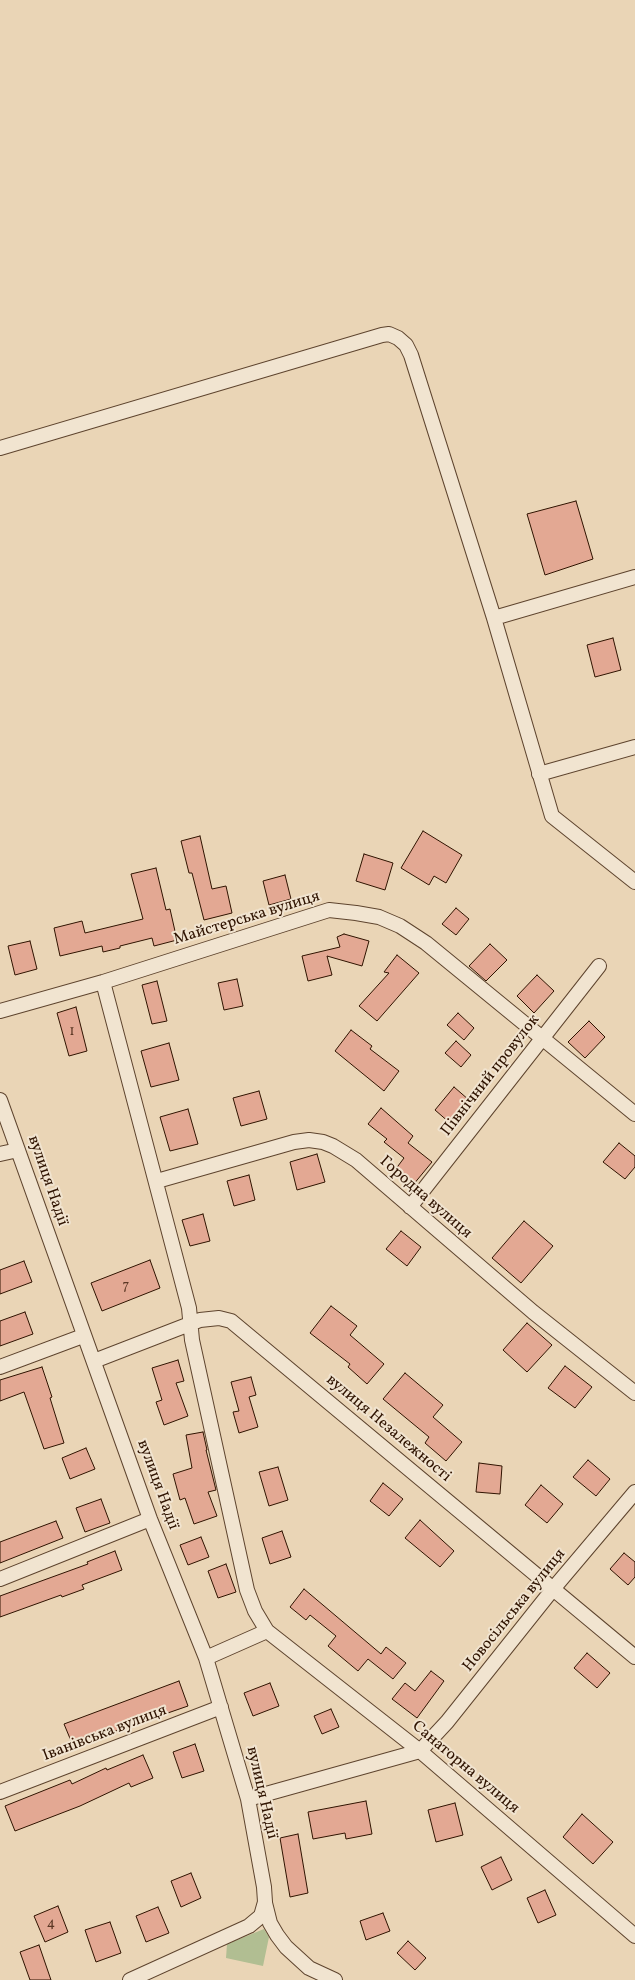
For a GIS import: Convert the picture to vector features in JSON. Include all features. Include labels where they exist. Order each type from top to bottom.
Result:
[{"type":"street","points":[[0,448],[374,337],[390,334],[398,338],[406,345],[411,355],[494,618],[552,816],[635,882]]},
{"type":"street","points":[[494,618],[635,578]]},
{"type":"street","points":[[539,774],[635,747]]},
{"type":"street","name":"Майстерська вулиця","points":[[0,1011],[103,982],[294,920],[329,910],[336,910],[379,917],[400,926],[426,943],[543,1037],[635,1114]]},
{"type":"street","name":"Північний провулок","points":[[410,1207],[598,966]]},
{"type":"street","points":[[103,982],[157,1181],[191,1323],[192,1340],[247,1590],[255,1611],[267,1631],[206,1658]]},
{"type":"street","name":"вулиця Надії","points":[[0,1100],[83,1336],[94,1361],[150,1519],[206,1658],[248,1799],[264,1887],[265,1902],[270,1923],[286,1947],[309,1968],[335,1980]]},
{"type":"street","name":"Городна вулиця","points":[[157,1181],[294,1142],[309,1140],[323,1142],[344,1151],[533,1312],[635,1393]]},
{"type":"street","points":[[0,1154],[18,1150]]},
{"type":"street","name":"вулиця Незалежності","points":[[94,1361],[191,1323],[211,1318],[231,1321],[635,1657]]},
{"type":"street","points":[[0,1367],[83,1336]]},
{"type":"street","name":"Новосільська вулиця","points":[[420,1751],[447,1722],[553,1589],[635,1492]]},
{"type":"street","points":[[0,1579],[150,1519]]},
{"type":"street","name":"Санаторна вулиця","points":[[267,1631],[420,1751],[635,1936]]},
{"type":"street","name":"Іванівська вулиця","points":[[0,1792],[221,1707]]},
{"type":"street","points":[[248,1799],[420,1751]]},
{"type":"street","points":[[130,1980],[249,1926],[261,1916],[265,1902]]},
{"type":"green space","points":[[264,1929],[269,1937],[263,1966],[226,1958],[227,1944]]},
{"type":"building","points":[[576,501],[593,559],[545,575],[527,514]]},
{"type":"building","points":[[613,638],[621,670],[595,677],[587,645]]},
{"type":"building","points":[[423,831],[462,855],[446,883],[434,876],[429,885],[401,868]]},
{"type":"building","points":[[200,836],[212,889],[226,886],[232,913],[204,920],[192,873],[189,873],[181,841]]},
{"type":"building","points":[[364,854],[393,863],[385,890],[356,881]]},
{"type":"building","points":[[156,868],[166,910],[170,909],[177,940],[154,946],[152,938],[103,952],[102,946],[60,956],[54,928],[82,921],[85,933],[143,919],[131,874]]},
{"type":"building","points":[[285,875],[291,899],[269,905],[263,881]]},
{"type":"building","points":[[456,908],[469,919],[456,935],[442,924]]},
{"type":"building","points":[[344,934],[369,941],[362,966],[327,956],[332,975],[308,981],[302,956],[340,947],[337,937]]},
{"type":"building","points":[[30,941],[37,969],[15,975],[8,946]]},
{"type":"building","points":[[490,944],[507,960],[486,981],[469,966]]},
{"type":"building","points":[[397,955],[419,973],[377,1021],[359,1006],[389,973],[384,972]]},
{"type":"building","points":[[537,975],[554,991],[534,1013],[517,996]]},
{"type":"building","points":[[237,979],[243,1006],[224,1010],[218,983]]},
{"type":"building","points":[[157,981],[167,1021],[152,1024],[142,985]]},
{"type":"building","points":[[76,1007],[87,1051],[69,1056],[57,1013]]},
{"type":"building","points":[[458,1013],[474,1028],[464,1040],[447,1025]]},
{"type":"building","points":[[589,1021],[605,1037],[585,1058],[568,1042]]},
{"type":"building","points":[[351,1030],[372,1046],[370,1049],[399,1071],[384,1091],[335,1051]]},
{"type":"building","points":[[456,1041],[471,1055],[461,1067],[445,1053]]},
{"type":"building","points":[[169,1043],[179,1080],[151,1087],[141,1051]]},
{"type":"building","points":[[454,1087],[469,1100],[450,1123],[435,1110]]},
{"type":"building","points":[[259,1091],[267,1119],[241,1126],[233,1098]]},
{"type":"building","points":[[381,1108],[413,1136],[408,1143],[432,1162],[413,1185],[395,1170],[404,1158],[384,1142],[387,1139],[368,1124]]},
{"type":"building","points":[[188,1109],[198,1144],[170,1151],[160,1117]]},
{"type":"building","points":[[619,1143],[635,1156],[635,1167],[625,1179],[603,1162]]},
{"type":"building","points":[[317,1154],[325,1182],[297,1190],[290,1162]]},
{"type":"building","points":[[249,1175],[255,1200],[234,1206],[227,1181]]},
{"type":"building","points":[[203,1214],[210,1241],[190,1246],[182,1220]]},
{"type":"building","points":[[524,1221],[553,1246],[521,1283],[492,1258]]},
{"type":"building","points":[[401,1231],[421,1247],[407,1266],[386,1249]]},
{"type":"building","points":[[150,1260],[160,1288],[102,1311],[91,1283]]},
{"type":"building","points":[[24,1261],[32,1282],[0,1294],[0,1270]]},
{"type":"building","points":[[331,1306],[357,1326],[350,1335],[384,1364],[367,1384],[348,1367],[350,1364],[310,1333]]},
{"type":"building","points":[[25,1312],[33,1334],[0,1346],[0,1321]]},
{"type":"building","points":[[527,1323],[552,1345],[527,1372],[503,1350]]},
{"type":"building","points":[[178,1360],[184,1381],[176,1383],[188,1416],[164,1425],[156,1402],[162,1400],[152,1368]]},
{"type":"building","points":[[565,1366],[592,1387],[575,1408],[548,1388]]},
{"type":"building","points":[[42,1367],[52,1397],[50,1398],[64,1443],[44,1449],[24,1392],[0,1401],[0,1380]]},
{"type":"building","points":[[405,1373],[443,1405],[433,1417],[462,1442],[446,1461],[425,1443],[429,1437],[383,1399]]},
{"type":"building","points":[[251,1377],[256,1395],[249,1397],[258,1427],[239,1433],[233,1412],[239,1411],[231,1382]]},
{"type":"building","points":[[203,1432],[216,1490],[208,1492],[217,1516],[194,1524],[185,1498],[180,1500],[173,1474],[192,1468],[186,1435]]},
{"type":"building","points":[[86,1448],[95,1469],[70,1479],[62,1458]]},
{"type":"building","points":[[588,1460],[610,1479],[596,1496],[573,1477]]},
{"type":"building","points":[[479,1463],[502,1466],[500,1494],[476,1492]]},
{"type":"building","points":[[278,1467],[288,1500],[269,1506],[259,1472]]},
{"type":"building","points":[[383,1483],[403,1499],[389,1516],[370,1501]]},
{"type":"building","points":[[541,1485],[563,1504],[547,1523],[525,1505]]},
{"type":"building","points":[[101,1499],[110,1523],[85,1532],[76,1508]]},
{"type":"building","points":[[420,1520],[454,1551],[440,1567],[405,1538]]},
{"type":"building","points":[[56,1521],[63,1538],[0,1563],[0,1542]]},
{"type":"building","points":[[282,1531],[291,1557],[270,1564],[262,1538]]},
{"type":"building","points":[[201,1537],[209,1557],[188,1565],[180,1545]]},
{"type":"building","points":[[115,1551],[122,1570],[82,1585],[84,1589],[62,1597],[61,1595],[0,1617],[0,1596],[88,1564],[87,1562]]},
{"type":"building","points":[[624,1553],[635,1562],[635,1577],[628,1585],[610,1569]]},
{"type":"building","points":[[226,1564],[236,1592],[218,1598],[208,1571]]},
{"type":"building","points":[[304,1589],[381,1654],[386,1647],[406,1663],[393,1679],[368,1659],[358,1671],[328,1646],[336,1636],[310,1615],[306,1620],[290,1607]]},
{"type":"building","points":[[587,1653],[610,1673],[597,1688],[574,1668]]},
{"type":"building","points":[[431,1671],[444,1681],[417,1718],[392,1699],[405,1683],[415,1691]]},
{"type":"building","points":[[179,1681],[188,1706],[107,1734],[74,1748],[64,1724]]},
{"type":"building","points":[[270,1683],[279,1706],[253,1716],[244,1693]]},
{"type":"building","points":[[331,1709],[339,1727],[322,1734],[314,1716]]},
{"type":"building","points":[[195,1744],[204,1771],[182,1778],[173,1752]]},
{"type":"building","points":[[143,1755],[153,1778],[131,1787],[129,1783],[80,1806],[15,1831],[5,1806],[70,1780],[72,1784],[106,1768],[107,1770]]},
{"type":"building","points":[[366,1801],[372,1834],[346,1839],[345,1833],[313,1839],[308,1812]]},
{"type":"building","points":[[455,1803],[463,1835],[436,1842],[428,1810]]},
{"type":"building","points":[[582,1814],[613,1842],[593,1864],[563,1837]]},
{"type":"building","points":[[298,1834],[308,1893],[290,1897],[280,1838]]},
{"type":"building","points":[[501,1857],[512,1880],[492,1890],[481,1867]]},
{"type":"building","points":[[191,1873],[201,1898],[181,1907],[171,1881]]},
{"type":"building","points":[[545,1890],[556,1915],[538,1923],[527,1898]]},
{"type":"building","points":[[58,1906],[68,1932],[45,1942],[34,1916]]},
{"type":"building","points":[[158,1907],[169,1933],[146,1942],[136,1916]]},
{"type":"building","points":[[383,1913],[390,1931],[366,1940],[360,1921]]},
{"type":"building","points":[[110,1922],[121,1953],[96,1962],[85,1930]]},
{"type":"building","points":[[408,1941],[426,1958],[415,1970],[397,1953]]},
{"type":"building","points":[[39,1945],[51,1980],[30,1980],[20,1952]]}]
